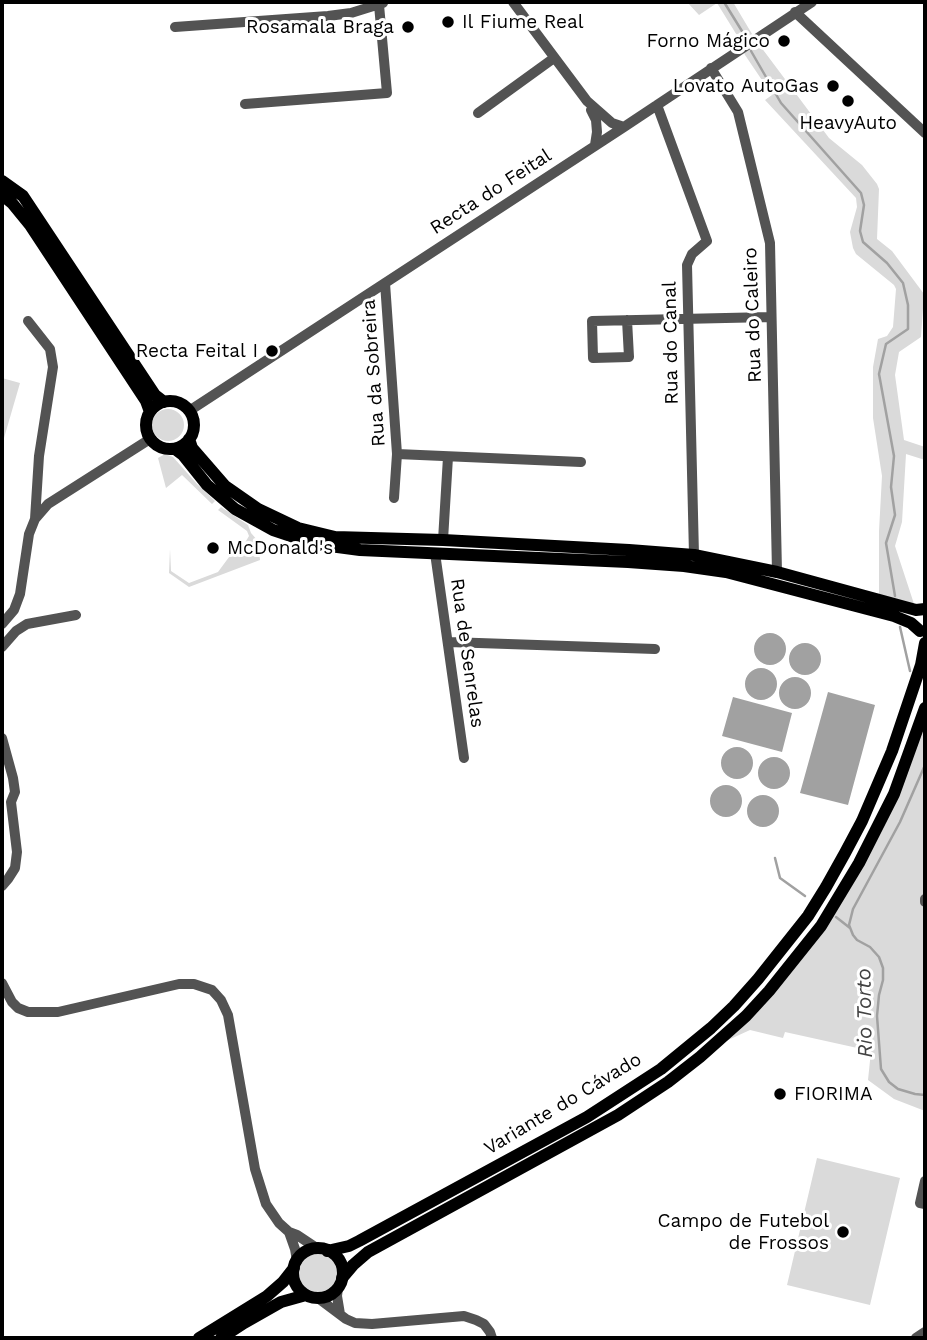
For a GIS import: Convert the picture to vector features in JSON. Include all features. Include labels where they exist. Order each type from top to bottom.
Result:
[{"type":"main road","points":[[2,181],[23,196],[155,395],[164,402]]},
{"type":"main road","points":[[2,195],[12,202],[30,225],[146,401],[150,412]]},
{"type":"main road","points":[[178,403],[189,411],[194,425],[193,432],[181,447],[161,447],[150,439],[146,425],[150,412],[159,404],[178,403]]},
{"type":"main road","points":[[189,439],[192,448],[225,486],[258,509],[298,528],[335,537],[443,540],[694,555],[777,572],[925,612]]},
{"type":"main road","points":[[175,449],[183,455],[206,485],[235,509],[273,530],[315,544],[360,550],[628,562],[726,572],[894,617],[911,624],[923,639]]},
{"type":"main road","name":"Variante do Cávado","points":[[199,1338],[267,1296],[283,1282],[306,1252],[349,1246],[598,1111],[688,1047],[733,1006],[808,916],[862,821],[892,751],[921,665],[921,625],[925,612]]},
{"type":"main road","name":"Variante do Cávado","points":[[221,1338],[281,1302],[333,1293],[353,1265],[368,1252],[634,1105],[700,1057],[746,1016],[821,926],[859,863],[894,794],[925,708]]},
{"type":"main road","points":[[323,1250],[338,1259],[341,1265],[340,1283]]},
{"type":"main road","points":[[295,1265],[293,1275],[297,1286],[312,1296]]},
{"type":"street","points":[[513,2],[587,101],[612,123],[624,127]]},
{"type":"street","name":"Recta do Feital","points":[[189,411],[812,2]]},
{"type":"street","points":[[175,27],[328,16],[351,13],[382,3],[387,93],[245,104]]},
{"type":"street","points":[[795,12],[925,133]]},
{"type":"street","points":[[478,113],[554,58]]},
{"type":"street","name":"Rua do Caleiro","points":[[711,68],[738,112],[769,243],[777,572]]},
{"type":"street","points":[[587,101],[596,120],[595,145]]},
{"type":"street","name":"Rua do Canal","points":[[657,105],[707,241],[692,254],[687,265],[694,555]]},
{"type":"street","name":"Rua da Sobreira","points":[[385,283],[397,454],[581,462]]},
{"type":"street","points":[[627,320],[629,357],[593,358],[592,321],[688,318],[770,317]]},
{"type":"street","points":[[28,321],[50,349],[53,367],[40,456],[36,519]]},
{"type":"street","points":[[2,624],[14,610],[20,594],[29,534],[36,519],[48,504],[150,439]]},
{"type":"street","points":[[394,498],[397,454]]},
{"type":"street","points":[[443,540],[448,457]]},
{"type":"street","name":"Rua de Senrelas","points":[[435,553],[464,758]]},
{"type":"street","points":[[2,647],[16,631],[27,624],[76,615]]},
{"type":"street","points":[[449,642],[655,649]]},
{"type":"street","points":[[2,738],[15,792],[12,802],[17,852],[15,868],[2,886]]},
{"type":"street","points":[[2,983],[12,1002],[28,1012],[58,1012],[179,984],[194,984],[212,990],[221,1000],[228,1016],[255,1169],[265,1205],[289,1232],[323,1250]]},
{"type":"street","points":[[925,1181],[920,1203],[925,1204]]},
{"type":"street","points":[[289,1232],[295,1249],[295,1265]]},
{"type":"street","points":[[340,1283],[337,1296],[340,1314]]},
{"type":"street","points":[[312,1296],[346,1320],[355,1323],[464,1316],[484,1324],[492,1338]]},
{"type":"street","points":[[916,1338],[925,1332]]},
{"type":"shaded area","points":[[687,2],[733,2],[755,39],[829,138],[862,165],[877,184],[877,239],[892,251],[924,294],[921,337],[899,352],[895,375],[904,440],[925,447],[925,460],[906,454],[902,522],[895,546],[916,610],[879,600],[882,476],[873,418],[873,367],[878,339],[887,336],[893,327],[896,289],[856,254],[850,232],[857,207],[856,198],[765,100],[772,95],[745,55],[738,37],[717,3],[699,15]]},
{"type":"shaded area","points":[[2,378],[20,383],[2,445]]},
{"type":"shaded area","points":[[168,409],[179,414],[184,425],[179,436],[168,441],[157,436],[152,425],[157,414]]},
{"type":"shaded area","points":[[165,454],[173,457],[215,501],[212,504],[182,475],[166,488],[158,458]]},
{"type":"shaded area","points":[[221,507],[248,525],[258,541],[260,560],[189,587],[169,573],[170,549],[171,571],[189,583],[218,572],[232,553],[240,551],[249,536],[247,531],[218,510]]},
{"type":"shaded area","points":[[770,633],[781,638],[786,649],[781,660],[770,665],[759,660],[754,649],[759,638]]},
{"type":"shaded area","points":[[805,643],[816,648],[821,659],[816,670],[805,675],[794,670],[789,659],[794,648]]},
{"type":"shaded area","points":[[761,668],[772,673],[777,684],[772,695],[761,700],[750,695],[745,684],[750,673]]},
{"type":"shaded area","points":[[795,677],[806,682],[811,693],[806,704],[795,709],[784,704],[779,693],[784,682]]},
{"type":"shaded area","points":[[828,692],[875,705],[848,805],[800,793]]},
{"type":"shaded area","points":[[733,697],[792,713],[782,752],[722,736]]},
{"type":"shaded area","points":[[925,708],[925,1111],[894,1099],[868,1080],[871,1051],[785,1032],[783,1038],[750,1030],[726,1041],[769,991],[859,863]]},
{"type":"shaded area","points":[[737,747],[748,752],[753,763],[748,774],[737,779],[726,774],[721,763],[726,752]]},
{"type":"shaded area","points":[[774,757],[785,762],[790,773],[785,784],[774,789],[763,784],[758,773],[763,762]]},
{"type":"shaded area","points":[[726,785],[737,790],[742,801],[737,812],[726,817],[715,812],[710,801],[715,790]]},
{"type":"shaded area","points":[[763,795],[774,800],[779,811],[774,822],[763,827],[752,822],[747,811],[752,800]]},
{"type":"shaded area","name":"Campo de Futebol de Frossos","points":[[817,1158],[900,1178],[870,1305],[787,1285]]},
{"type":"shaded area","points":[[318,1253],[332,1259],[338,1273],[332,1287],[318,1293],[304,1287],[298,1273],[304,1259]]},
{"type":"waterway","points":[[724,2],[745,36]]},
{"type":"waterway","points":[[751,51],[781,103],[861,193],[864,205],[860,231],[863,242],[887,263],[903,283],[908,305],[908,329],[886,344],[879,374],[894,456],[891,487],[895,515],[886,543],[895,596]]},
{"type":"waterway","points":[[900,627],[910,671]]},
{"type":"waterway","name":"Rio Torto","points":[[925,765],[900,822],[853,909],[849,925],[857,940],[870,947],[879,957],[883,968],[877,1016],[881,1069],[889,1082],[898,1089],[925,1095]]},
{"type":"waterway","points":[[775,858],[780,878],[805,896]]},
{"type":"waterway","points":[[836,917],[850,928]]},
{"type":"place","name":"Il Fiume Real","points":[[448,22]]},
{"type":"place","name":"Rosamala Braga","points":[[408,27]]},
{"type":"place","name":"Forno Mágico","points":[[784,41]]},
{"type":"place","name":"Lovato AutoGas","points":[[833,86]]},
{"type":"place","name":"HeavyAuto","points":[[848,101]]},
{"type":"place","name":"Recta Feital I","points":[[272,351]]},
{"type":"place","name":"McDonald's","points":[[213,548]]},
{"type":"place","name":"FIORIMA","points":[[780,1094]]},
{"type":"place","name":"Campo de Futebol de Frossos","points":[[843,1232]]}]
